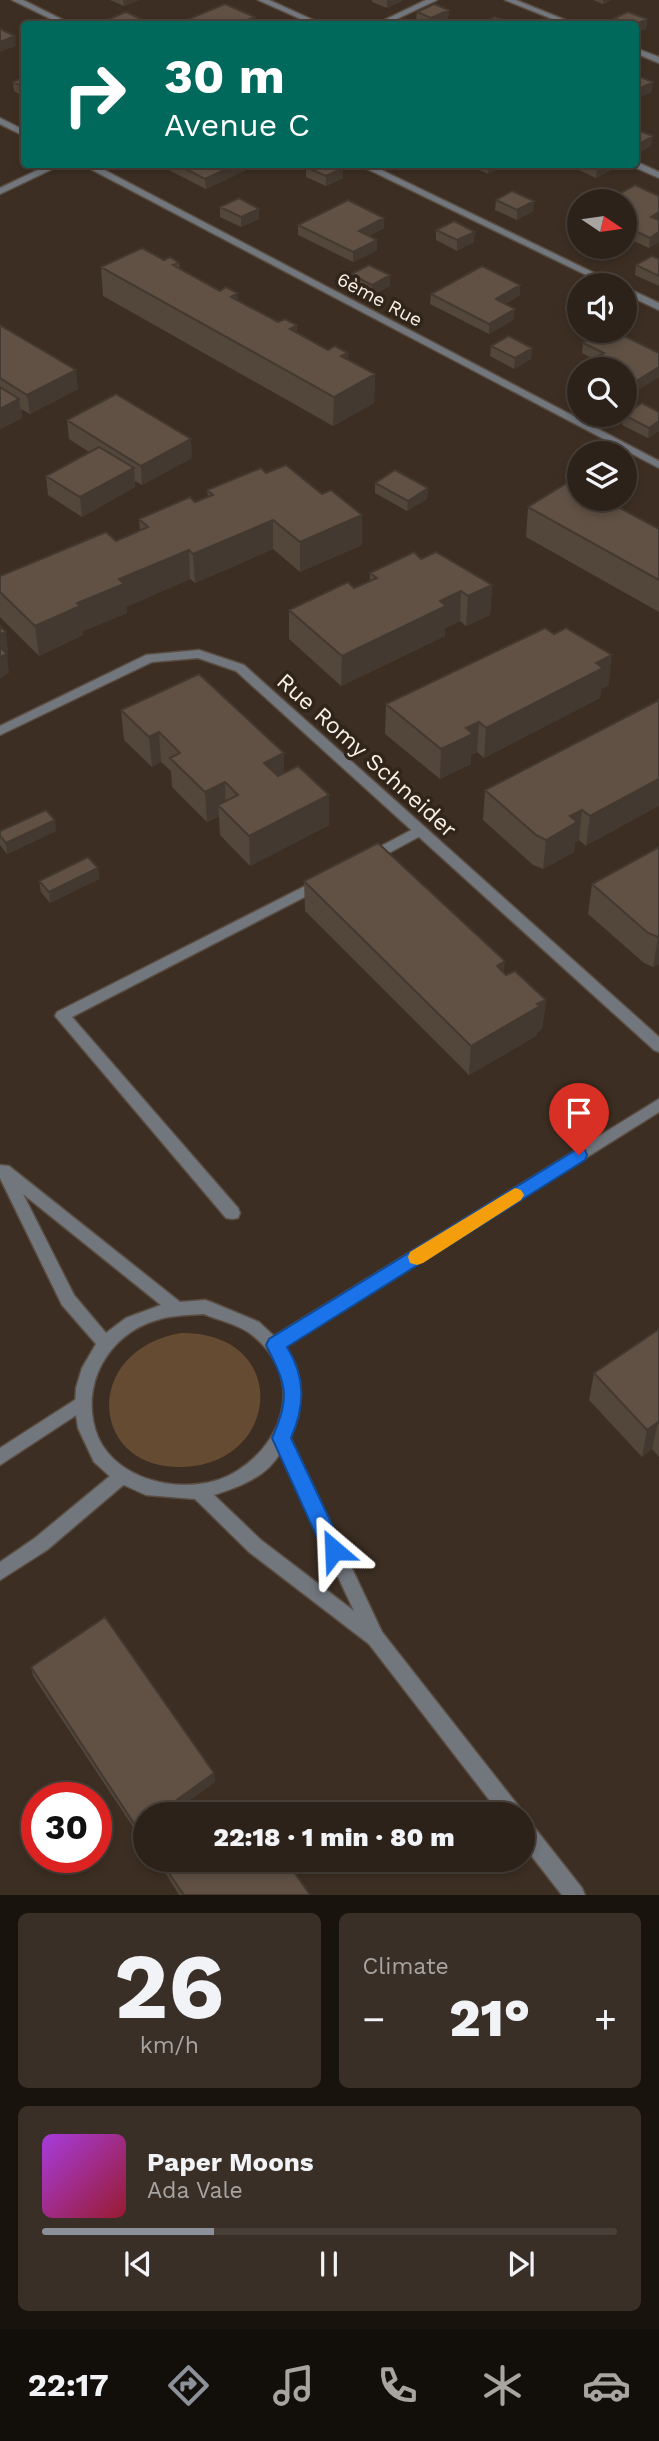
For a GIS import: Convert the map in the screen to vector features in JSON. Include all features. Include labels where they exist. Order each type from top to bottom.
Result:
[{"type":"street","points":[[16,0],[61,21]]},
{"type":"street","points":[[262,0],[311,21]]},
{"type":"street","points":[[387,21],[433,0]]},
{"type":"street","points":[[509,0],[563,21]]},
{"type":"street","points":[[639,52],[659,60]]},
{"type":"street","points":[[0,121],[21,132]]},
{"type":"street","points":[[639,166],[659,175]]},
{"type":"street","points":[[0,191],[50,168]]},
{"type":"street","name":"6ème Rue","points":[[93,168],[659,465]]},
{"type":"street","points":[[369,168],[589,273]]},
{"type":"street","points":[[637,296],[659,307]]},
{"type":"street","name":"Rue Romy Schneider","points":[[0,731],[149,658],[199,654],[240,668],[659,1046]]},
{"type":"street","points":[[359,864],[419,831]]},
{"type":"street","points":[[232,1213],[62,1016],[336,876]]},
{"type":"street","points":[[275,1345],[659,1105]]},
{"type":"street","points":[[2,1168],[176,1308]]},
{"type":"street","points":[[2,1168],[68,1300],[106,1344]]},
{"type":"street","points":[[205,1307],[232,1314],[256,1326],[275,1345],[288,1366],[293,1390],[292,1415],[282,1438],[268,1458],[225,1486],[199,1492],[145,1488],[122,1476],[100,1457],[85,1431],[82,1403],[84,1382],[92,1362],[106,1344],[125,1327],[150,1315],[176,1308],[205,1307]]},
{"type":"street","points":[[0,1457],[82,1403]]},
{"type":"street","points":[[282,1438],[376,1639],[503,1802]]},
{"type":"street","points":[[0,1572],[41,1544],[122,1476]]},
{"type":"street","points":[[199,1492],[255,1546],[376,1639]]},
{"type":"street","points":[[535,1844],[575,1895]]},
{"type":"shaded area","points":[[181,1333],[218,1339],[243,1354],[257,1376],[260,1401],[254,1426],[237,1447],[211,1462],[176,1467],[147,1461],[126,1448],[114,1428],[109,1406],[113,1382],[127,1361],[149,1344]]},
{"type":"building","points":[[225,4],[255,17],[245,21],[184,21]]},
{"type":"building","points":[[434,4],[449,10],[431,18],[417,12]]},
{"type":"building","points":[[126,12],[143,20],[114,21],[109,19]]},
{"type":"building","points":[[628,12],[647,19],[639,23],[614,18]]},
{"type":"building","points":[[495,17],[505,21],[485,21]]},
{"type":"building","points":[[0,29],[15,36],[0,42]]},
{"type":"building","points":[[639,77],[653,82],[639,89]]},
{"type":"building","points":[[639,131],[653,136],[639,144]]},
{"type":"building","points":[[184,168],[228,168],[205,179]]},
{"type":"building","points":[[308,168],[343,168],[326,176]]},
{"type":"building","points":[[635,185],[659,196],[659,212],[651,217],[659,220],[659,232],[650,238],[637,232],[637,189],[628,189]]},
{"type":"building","points":[[512,191],[534,201],[517,210],[496,200]]},
{"type":"building","points":[[239,198],[259,209],[241,217],[220,207]]},
{"type":"building","points":[[348,200],[384,218],[359,231],[377,240],[353,252],[298,225]]},
{"type":"building","points":[[454,221],[475,232],[457,240],[436,230]]},
{"type":"building","points":[[142,248],[164,260],[170,257],[179,263],[173,265],[220,291],[226,287],[237,293],[231,297],[278,322],[285,319],[297,325],[290,329],[328,350],[335,346],[348,353],[341,356],[375,374],[334,397],[101,267]]},
{"type":"building","points":[[652,256],[659,259],[659,276],[636,265]]},
{"type":"building","points":[[369,265],[390,275],[372,285],[351,274]]},
{"type":"building","points":[[482,266],[520,285],[496,299],[515,309],[489,324],[431,294]]},
{"type":"building","points":[[0,325],[76,370],[27,395],[0,378]]},
{"type":"building","points":[[509,336],[532,348],[515,358],[491,346]]},
{"type":"building","points":[[637,342],[659,353],[659,367],[637,381],[637,357],[597,357],[604,353],[583,343]]},
{"type":"building","points":[[0,387],[19,399],[0,409]]},
{"type":"building","points":[[116,394],[191,439],[141,466],[67,420]]},
{"type":"building","points":[[642,403],[659,412],[659,421],[649,428],[637,422],[637,406]]},
{"type":"building","points":[[99,447],[134,468],[80,497],[46,476]]},
{"type":"building","points":[[286,465],[322,494],[331,490],[362,515],[300,542],[273,520],[193,554],[189,550],[119,579],[124,584],[77,603],[80,606],[35,626],[0,592],[0,576],[106,532],[116,541],[148,527],[139,519],[190,497],[195,502],[213,495],[207,490],[261,468],[266,473]]},
{"type":"building","points":[[395,470],[428,488],[408,501],[375,483]]},
{"type":"building","points":[[567,483],[567,511],[625,511],[659,529],[659,580],[528,507]]},
{"type":"building","points":[[414,552],[421,559],[436,552],[492,585],[468,596],[461,591],[440,601],[446,606],[342,656],[289,610],[348,582],[354,588],[377,578],[370,573]]},
{"type":"building","points":[[545,628],[554,634],[566,628],[612,655],[596,663],[603,668],[486,728],[479,722],[466,728],[473,734],[441,749],[386,704]]},
{"type":"building","points":[[0,647],[7,654],[0,657]]},
{"type":"building","points":[[199,674],[284,753],[264,763],[278,776],[298,766],[329,795],[249,836],[218,805],[238,795],[225,782],[205,792],[170,758],[180,753],[159,732],[149,737],[121,710]]},
{"type":"building","points":[[659,700],[659,779],[590,816],[582,810],[570,816],[577,822],[546,840],[536,835],[485,790]]},
{"type":"building","points":[[46,810],[55,820],[6,843],[0,836],[0,831]]},
{"type":"building","points":[[378,843],[505,961],[497,966],[506,975],[515,971],[546,1000],[471,1046],[304,881]]},
{"type":"building","points":[[659,847],[658,937],[648,933],[592,884]]},
{"type":"building","points":[[88,857],[98,868],[49,892],[39,881]]},
{"type":"building","points":[[659,1329],[659,1423],[647,1430],[594,1373]]},
{"type":"building","points":[[105,1617],[214,1773],[174,1802],[133,1802],[133,1822],[112,1790],[112,1782],[107,1782],[31,1667]]},
{"type":"building","points":[[168,1872],[294,1872],[310,1895],[184,1895]]},
{"type":"slow traffic","points":[[417,1257],[515,1195]]},
{"type":"route","points":[[334,1550],[282,1438],[292,1415],[293,1390],[288,1366],[275,1345],[579,1155]]}]
